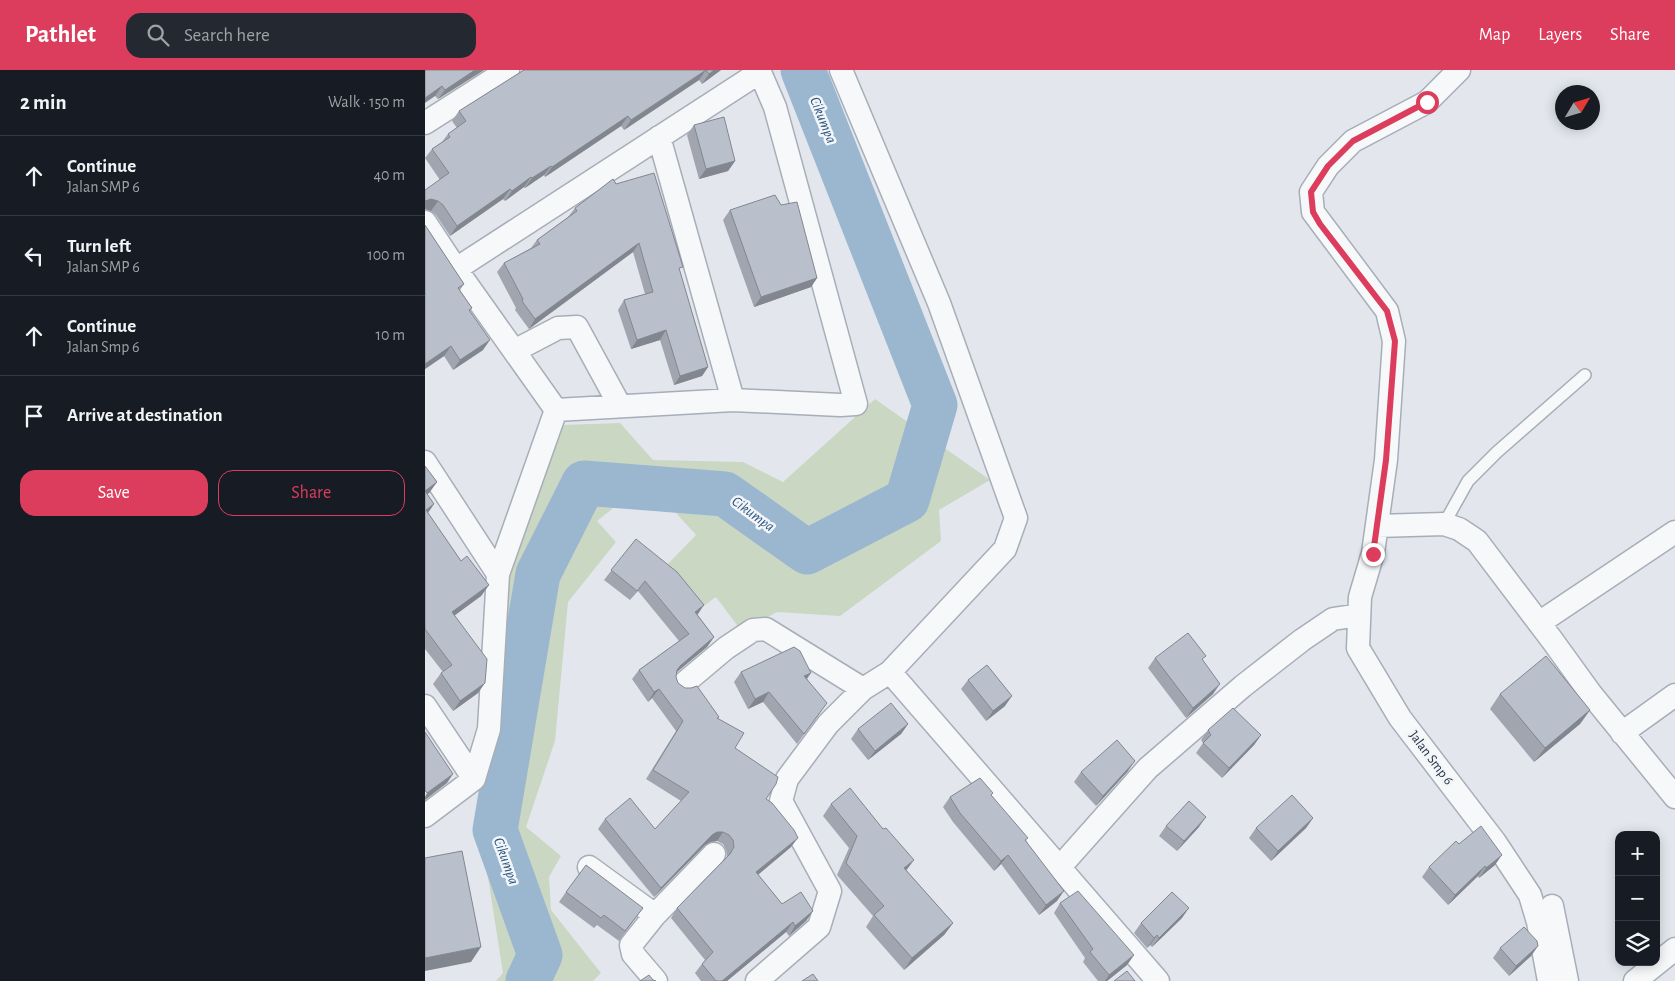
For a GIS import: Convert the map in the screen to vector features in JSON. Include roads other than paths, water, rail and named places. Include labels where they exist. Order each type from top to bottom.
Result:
[{"type":"street","points":[[425,122],[508,70]]},
{"type":"street","points":[[757,981],[819,927],[830,891],[781,800],[787,779],[828,724],[863,689],[890,672],[1005,548],[1016,518],[939,303],[841,70]]},
{"type":"street","points":[[1459,70],[1427,102],[1353,141],[1328,166],[1311,192],[1313,212],[1320,224],[1387,311],[1395,341],[1386,460],[1377,526],[1443,524],[1459,529],[1477,541],[1591,694],[1675,797]]},
{"type":"street","points":[[456,268],[759,71],[775,107],[856,404],[839,405],[733,400],[555,410]]},
{"type":"street","points":[[659,137],[733,400]]},
{"type":"street","points":[[425,222],[555,410]]},
{"type":"street","points":[[514,351],[558,328],[577,327],[620,406]]},
{"type":"street","points":[[425,816],[474,779],[489,728],[498,574],[555,410]]},
{"type":"street","points":[[425,462],[498,574]]},
{"type":"street","name":"Jalan Smp 6","points":[[1377,526],[1373,554],[1360,597],[1358,648],[1395,710],[1495,842],[1530,895],[1538,922],[1549,981]]},
{"type":"street","points":[[1539,622],[1675,532]]},
{"type":"street","points":[[1059,868],[1148,768],[1243,686],[1302,640],[1333,619],[1359,615]]},
{"type":"street","points":[[682,686],[726,648],[753,630],[766,629],[863,689]]},
{"type":"street","points":[[890,672],[1157,981]]},
{"type":"street","points":[[1622,732],[1675,695]]},
{"type":"street","points":[[425,706],[474,779]]},
{"type":"street","points":[[656,981],[633,954],[631,945],[655,915],[714,854]]},
{"type":"street","points":[[589,867],[655,915]]},
{"type":"street","points":[[1552,906],[1567,981]]},
{"type":"street","points":[[1635,981],[1675,949]]},
{"type":"lane","points":[[1443,524],[1467,481],[1497,452],[1585,375]]},
{"type":"waterway","name":"Cikumpa","points":[[528,981],[540,955],[495,830],[538,574],[584,483],[725,494],[807,552],[907,500],[935,405],[803,70]]}]
